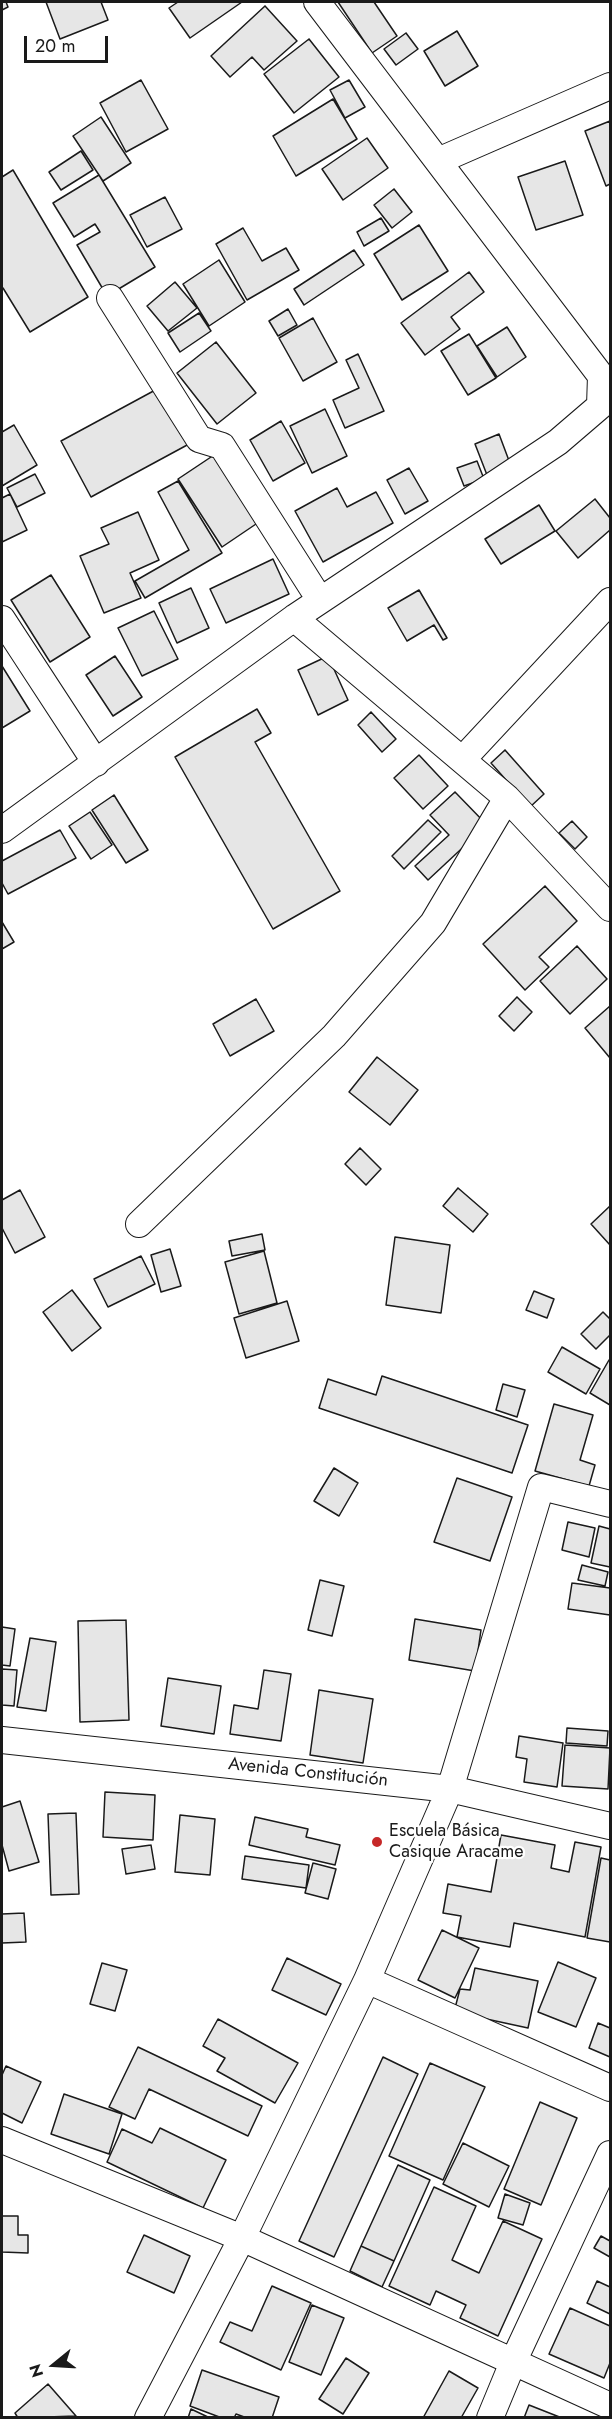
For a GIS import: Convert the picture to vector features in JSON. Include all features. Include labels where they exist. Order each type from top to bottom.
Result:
[{"type":"street","points":[[2,827],[96,763],[294,618],[558,442],[600,406],[601,376],[316,2]]},
{"type":"street","points":[[438,161],[610,86]]},
{"type":"street","points":[[110,298],[199,439],[222,446],[320,600]]},
{"type":"street","points":[[462,760],[610,601]]},
{"type":"street","points":[[294,618],[507,798],[610,908]]},
{"type":"street","points":[[2,619],[96,763]]},
{"type":"street","points":[[139,1224],[334,1036],[433,922],[507,798]]},
{"type":"street","points":[[148,2418],[242,2238],[367,1980],[450,1789],[541,1487],[610,1504]]},
{"type":"street","name":"Avenida Constitución","points":[[2,1740],[450,1789],[610,1826]]},
{"type":"street","points":[[367,1980],[610,2088]]},
{"type":"street","points":[[2,2140],[242,2238],[514,2360],[610,2406]]},
{"type":"street","points":[[490,2418],[514,2360],[610,2154]]},
{"type":"building","points":[[2,2],[6,2],[8,7],[2,10]]},
{"type":"building","points":[[46,2],[101,2],[108,20],[60,39]]},
{"type":"building","points":[[178,2],[242,2],[190,38],[169,8]]},
{"type":"building","points":[[338,2],[374,2],[397,36],[372,53]]},
{"type":"building","points":[[265,6],[297,41],[264,70],[252,57],[230,77],[211,56]]},
{"type":"building","points":[[457,31],[478,66],[445,86],[424,51]]},
{"type":"building","points":[[406,33],[418,49],[396,65],[384,49]]},
{"type":"building","points":[[309,39],[339,77],[294,113],[264,74]]},
{"type":"building","points":[[141,80],[168,129],[126,152],[100,103]]},
{"type":"building","points":[[349,80],[365,107],[345,118],[330,90]]},
{"type":"building","points":[[333,99],[357,139],[296,176],[273,136]]},
{"type":"building","points":[[101,117],[131,163],[103,181],[73,136]]},
{"type":"building","points":[[610,121],[610,184],[606,186],[585,131]]},
{"type":"building","points":[[367,138],[388,168],[343,200],[322,169]]},
{"type":"building","points":[[81,151],[93,170],[61,190],[49,172]]},
{"type":"building","points":[[565,161],[583,215],[536,230],[518,177]]},
{"type":"building","points":[[13,170],[88,297],[30,332],[2,289],[2,177]]},
{"type":"building","points":[[99,175],[155,267],[107,296],[77,245],[100,232],[95,224],[74,237],[53,203]]},
{"type":"building","points":[[394,189],[412,212],[392,228],[374,205]]},
{"type":"building","points":[[165,197],[182,229],[147,247],[130,215]]},
{"type":"building","points":[[381,218],[389,231],[364,246],[357,232]]},
{"type":"building","points":[[419,225],[448,271],[402,300],[374,254]]},
{"type":"building","points":[[243,228],[262,261],[286,248],[299,270],[247,300],[216,244]]},
{"type":"building","points":[[354,250],[364,265],[304,305],[294,289]]},
{"type":"building","points":[[219,260],[245,302],[209,326],[183,284]]},
{"type":"building","points":[[469,272],[484,292],[451,317],[460,329],[425,355],[401,323]]},
{"type":"building","points":[[175,282],[197,308],[168,331],[147,306]]},
{"type":"building","points":[[288,309],[297,325],[278,336],[269,321]]},
{"type":"building","points":[[199,313],[211,331],[180,352],[168,333]]},
{"type":"building","points":[[313,318],[337,362],[303,381],[279,338]]},
{"type":"building","points":[[507,327],[526,357],[497,377],[477,346]]},
{"type":"building","points":[[469,334],[496,378],[468,395],[441,351]]},
{"type":"building","points":[[216,342],[256,393],[217,424],[177,373]]},
{"type":"building","points":[[358,354],[384,411],[345,428],[333,400],[359,388],[346,360]]},
{"type":"building","points":[[159,388],[189,444],[91,497],[61,441]]},
{"type":"building","points":[[325,409],[347,456],[312,473],[290,426]]},
{"type":"building","points":[[281,421],[305,463],[273,481],[250,440]]},
{"type":"building","points":[[14,425],[37,465],[2,486],[2,432]]},
{"type":"building","points":[[499,434],[511,466],[487,475],[475,444]]},
{"type":"building","points":[[214,455],[259,522],[222,547],[178,479]]},
{"type":"building","points":[[477,461],[484,479],[464,486],[457,468]]},
{"type":"building","points":[[409,468],[428,501],[405,514],[387,480]]},
{"type":"building","points":[[35,474],[45,493],[17,507],[7,488]]},
{"type":"building","points":[[178,481],[222,553],[145,598],[135,581],[189,550],[158,492]]},
{"type":"building","points":[[337,488],[347,507],[376,492],[393,523],[323,562],[295,511]]},
{"type":"building","points":[[10,494],[27,530],[2,542],[2,498]]},
{"type":"building","points":[[595,499],[610,518],[610,530],[578,558],[556,531]]},
{"type":"building","points":[[539,505],[555,531],[501,564],[485,539]]},
{"type":"building","points":[[138,512],[159,560],[130,573],[141,598],[104,613],[80,556],[109,544],[101,528]]},
{"type":"building","points":[[273,559],[289,594],[226,623],[210,589]]},
{"type":"building","points":[[51,575],[90,637],[50,662],[11,600]]},
{"type":"building","points":[[191,588],[209,628],[177,643],[159,603]]},
{"type":"building","points":[[419,590],[447,638],[443,640],[434,625],[407,641],[388,608]]},
{"type":"building","points":[[154,611],[178,659],[142,676],[118,628]]},
{"type":"building","points":[[115,656],[142,697],[113,716],[86,675]]},
{"type":"building","points":[[328,656],[348,700],[318,715],[298,670]]},
{"type":"building","points":[[2,666],[30,711],[2,728]]},
{"type":"building","points":[[257,709],[271,733],[255,742],[340,891],[273,929],[175,757]]},
{"type":"building","points":[[371,712],[396,739],[382,752],[358,725]]},
{"type":"building","points":[[505,750],[544,794],[530,807],[491,763]]},
{"type":"building","points":[[419,755],[448,786],[423,809],[394,778]]},
{"type":"building","points":[[455,792],[487,825],[428,880],[415,866],[449,835],[430,815]]},
{"type":"building","points":[[114,795],[148,850],[126,863],[92,810]]},
{"type":"building","points":[[90,812],[112,845],[91,859],[69,826]]},
{"type":"building","points":[[428,820],[441,832],[404,869],[392,856]]},
{"type":"building","points":[[572,821],[587,837],[575,849],[559,833]]},
{"type":"building","points":[[60,830],[76,858],[8,894],[2,883],[2,861]]},
{"type":"building","points":[[545,886],[577,921],[539,957],[549,967],[525,990],[483,944]]},
{"type":"building","points":[[2,922],[14,942],[2,949]]},
{"type":"building","points":[[577,946],[607,979],[570,1014],[540,981]]},
{"type":"building","points":[[517,997],[532,1012],[514,1031],[499,1016]]},
{"type":"building","points":[[256,999],[274,1031],[230,1056],[213,1024]]},
{"type":"building","points":[[610,1006],[610,1058],[585,1028]]},
{"type":"building","points":[[377,1057],[418,1090],[390,1125],[349,1092]]},
{"type":"building","points":[[360,1148],[381,1169],[366,1185],[345,1164]]},
{"type":"building","points":[[458,1188],[488,1214],[473,1232],[443,1206]]},
{"type":"building","points":[[20,1190],[45,1237],[15,1253],[2,1228],[2,1200]]},
{"type":"building","points":[[610,1206],[610,1245],[591,1224]]},
{"type":"building","points":[[262,1234],[265,1250],[232,1256],[229,1241]]},
{"type":"building","points":[[395,1237],[450,1245],[441,1313],[386,1305]]},
{"type":"building","points":[[170,1249],[181,1286],[161,1292],[151,1255]]},
{"type":"building","points":[[264,1251],[277,1303],[239,1314],[225,1262]]},
{"type":"building","points":[[141,1256],[155,1284],[108,1307],[94,1279]]},
{"type":"building","points":[[72,1290],[101,1328],[72,1351],[43,1312]]},
{"type":"building","points":[[534,1291],[554,1299],[547,1318],[526,1310]]},
{"type":"building","points":[[287,1301],[299,1341],[246,1358],[234,1318]]},
{"type":"building","points":[[603,1312],[610,1319],[610,1335],[596,1349],[581,1334]]},
{"type":"building","points":[[562,1347],[600,1369],[586,1394],[548,1372]]},
{"type":"building","points":[[610,1361],[610,1405],[590,1393]]},
{"type":"building","points":[[382,1376],[528,1425],[512,1473],[319,1408],[328,1379],[376,1395]]},
{"type":"building","points":[[503,1384],[525,1390],[517,1417],[496,1410]]},
{"type":"building","points":[[554,1404],[593,1415],[580,1460],[595,1465],[589,1486],[535,1471]]},
{"type":"building","points":[[334,1468],[358,1483],[339,1516],[314,1501]]},
{"type":"building","points":[[457,1478],[512,1497],[490,1561],[434,1542]]},
{"type":"building","points":[[568,1522],[595,1528],[589,1557],[562,1550]]},
{"type":"building","points":[[599,1526],[610,1529],[610,1567],[591,1563]]},
{"type":"building","points":[[582,1565],[608,1572],[605,1586],[578,1580]]},
{"type":"building","points":[[320,1580],[344,1586],[332,1636],[308,1630]]},
{"type":"building","points":[[572,1583],[610,1588],[610,1615],[568,1609]]},
{"type":"building","points":[[415,1619],[481,1630],[475,1671],[409,1660]]},
{"type":"building","points":[[126,1620],[129,1720],[80,1722],[78,1621]]},
{"type":"building","points":[[2,1627],[15,1629],[10,1666],[2,1665]]},
{"type":"building","points":[[30,1638],[56,1642],[46,1711],[17,1707]]},
{"type":"building","points":[[2,1669],[17,1670],[14,1706],[2,1705]]},
{"type":"building","points":[[264,1670],[291,1674],[281,1741],[230,1734],[234,1705],[258,1709]]},
{"type":"building","points":[[168,1678],[221,1686],[214,1734],[161,1726]]},
{"type":"building","points":[[319,1690],[373,1699],[363,1763],[310,1755]]},
{"type":"building","points":[[567,1728],[608,1731],[607,1746],[566,1743]]},
{"type":"building","points":[[519,1736],[563,1743],[557,1787],[524,1782],[527,1759],[516,1757]]},
{"type":"building","points":[[565,1745],[610,1748],[608,1789],[562,1786]]},
{"type":"building","points":[[105,1792],[155,1795],[153,1840],[103,1837]]},
{"type":"building","points":[[20,1801],[39,1862],[9,1871],[2,1845],[2,1807]]},
{"type":"building","points":[[76,1813],[79,1894],[51,1895],[48,1814]]},
{"type":"building","points":[[180,1815],[215,1819],[210,1875],[175,1872]]},
{"type":"building","points":[[255,1817],[308,1829],[306,1837],[340,1845],[335,1865],[249,1845]]},
{"type":"building","points":[[501,1835],[555,1845],[551,1868],[569,1872],[575,1842],[601,1847],[585,1937],[514,1923],[510,1947],[457,1937],[461,1916],[443,1913],[448,1884],[491,1892]]},
{"type":"building","points":[[151,1845],[155,1869],[126,1874],[122,1849]]},
{"type":"building","points":[[245,1856],[309,1865],[306,1888],[242,1879]]},
{"type":"building","points":[[601,1858],[610,1860],[610,1942],[587,1938]]},
{"type":"building","points":[[313,1863],[336,1869],[328,1899],[305,1893]]},
{"type":"building","points":[[24,1913],[26,1942],[2,1943],[2,1914]]},
{"type":"building","points":[[442,1930],[479,1948],[455,1998],[418,1980]]},
{"type":"building","points":[[287,1958],[341,1984],[326,2015],[272,1990]]},
{"type":"building","points":[[558,1962],[596,1978],[576,2027],[538,2012]]},
{"type":"building","points":[[102,1963],[127,1970],[115,2011],[90,2004]]},
{"type":"building","points":[[475,1968],[538,1981],[528,2028],[454,2012],[460,1989],[470,1990]]},
{"type":"building","points":[[218,2019],[298,2063],[275,2103],[217,2071],[225,2058],[203,2046]]},
{"type":"building","points":[[598,2023],[610,2028],[610,2057],[589,2048]]},
{"type":"building","points":[[138,2047],[262,2106],[248,2136],[149,2089],[135,2119],[109,2107]]},
{"type":"building","points":[[383,2057],[418,2074],[334,2257],[299,2241]]},
{"type":"building","points":[[430,2063],[485,2087],[443,2180],[389,2156]]},
{"type":"building","points":[[6,2066],[41,2082],[22,2123],[2,2113],[2,2075]]},
{"type":"building","points":[[64,2094],[122,2114],[109,2154],[51,2134]]},
{"type":"building","points":[[540,2102],[577,2118],[541,2205],[504,2189]]},
{"type":"building","points":[[160,2128],[226,2160],[203,2208],[107,2162],[122,2129],[152,2143]]},
{"type":"building","points":[[463,2143],[509,2166],[489,2207],[443,2184]]},
{"type":"building","points":[[398,2165],[430,2180],[394,2261],[361,2246]]},
{"type":"building","points":[[434,2187],[476,2206],[452,2260],[479,2273],[503,2221],[542,2239],[498,2336],[460,2318],[466,2305],[436,2291],[430,2305],[389,2286]]},
{"type":"building","points":[[505,2194],[530,2203],[523,2225],[498,2218]]},
{"type":"building","points":[[2,2216],[18,2216],[18,2235],[28,2235],[28,2253],[2,2252]]},
{"type":"building","points":[[144,2235],[190,2256],[174,2293],[127,2272]]},
{"type":"building","points":[[601,2236],[610,2241],[610,2257],[594,2248]]},
{"type":"building","points":[[361,2246],[394,2261],[382,2287],[350,2271]]},
{"type":"building","points":[[597,2281],[610,2287],[610,2314],[587,2303]]},
{"type":"building","points":[[272,2286],[311,2303],[281,2370],[220,2342],[230,2322],[252,2331]]},
{"type":"building","points":[[312,2305],[344,2318],[321,2375],[289,2362]]},
{"type":"building","points":[[570,2308],[610,2326],[610,2363],[604,2378],[549,2354]]},
{"type":"building","points":[[346,2358],[369,2373],[343,2414],[319,2399]]},
{"type":"building","points":[[202,2370],[279,2397],[272,2418],[247,2418],[236,2414],[234,2418],[222,2418],[190,2406]]},
{"type":"building","points":[[449,2371],[478,2388],[461,2418],[423,2418]]},
{"type":"building","points":[[48,2384],[76,2416],[18,2418],[15,2413]]},
{"type":"building","points":[[529,2405],[562,2418],[524,2418]]},
{"type":"building","points":[[191,2409],[210,2418],[188,2418]]},
{"type":"place","name":"Escuela Básica Casique Aracame","points":[[377,1842]]}]
